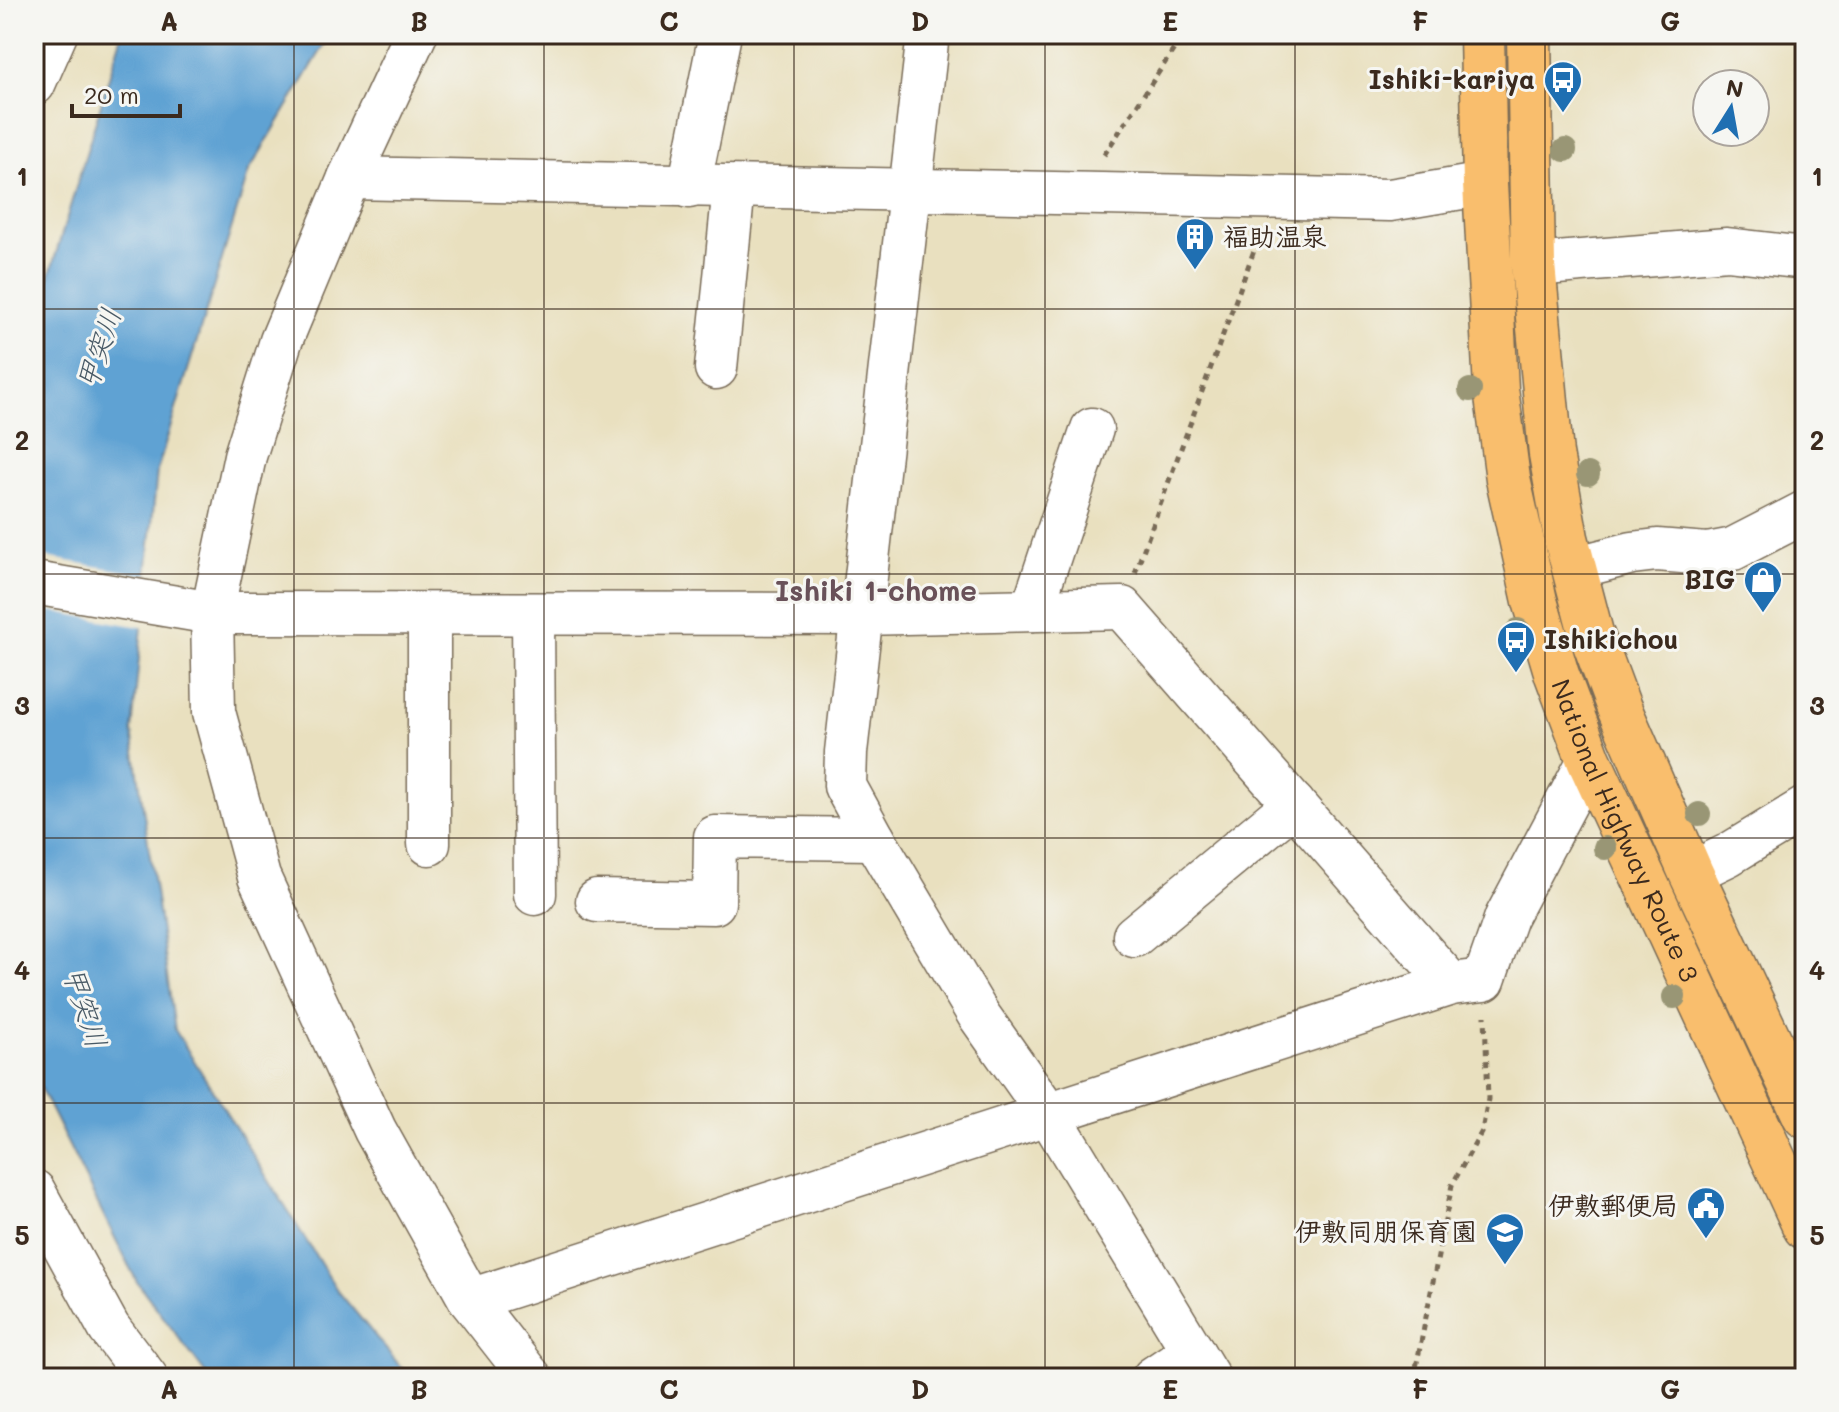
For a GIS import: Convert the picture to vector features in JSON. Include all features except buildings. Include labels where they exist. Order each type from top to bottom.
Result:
[{"type":"highway","name":"National Highway Route 3","points":[[1482,34],[1485,184],[1496,389],[1508,479],[1535,601],[1557,675],[1589,760],[1805,1227]]},
{"type":"highway","name":"National Highway Route 3","points":[[1529,34],[1533,265],[1551,454],[1566,538],[1591,633],[1619,708],[1691,873],[1805,1116]]},
{"type":"street","points":[[34,84],[56,34]]},
{"type":"street","points":[[416,34],[349,178],[281,341],[245,456],[212,613],[214,712],[259,877],[375,1130],[470,1300],[531,1378]]},
{"type":"street","points":[[689,187],[720,34]]},
{"type":"street","points":[[928,34],[861,614],[845,786],[978,1014],[1048,1113],[1201,1365],[1153,1378]]},
{"type":"street","points":[[349,178],[1390,200],[1485,184]]},
{"type":"street","points":[[716,368],[734,187]]},
{"type":"street","points":[[1533,265],[1727,249],[1805,258]]},
{"type":"street","points":[[1032,610],[1092,429]]},
{"type":"street","points":[[1574,568],[1644,552],[1707,554],[1733,549],[1805,512]]},
{"type":"street","points":[[34,583],[212,613],[861,614],[1122,608],[1294,804],[1467,982]]},
{"type":"street","points":[[533,614],[535,894]]},
{"type":"street","points":[[429,615],[429,844]]},
{"type":"street","points":[[470,1300],[1048,1113],[1467,982],[1506,917],[1589,760]]},
{"type":"street","points":[[1134,936],[1294,804]]},
{"type":"street","points":[[1691,873],[1728,855],[1805,808]]},
{"type":"street","points":[[597,901],[714,903],[715,837],[874,839]]},
{"type":"street","points":[[34,1191],[109,1328],[147,1378]]},
{"type":"path","points":[[1080,193],[1184,34]]},
{"type":"path","points":[[1122,608],[1274,198]]},
{"type":"path","points":[[1414,1378],[1452,1185],[1482,1131],[1488,1099],[1467,982]]},
{"type":"water","name":"甲突川","points":[[122,34],[331,34],[249,171],[157,471],[132,731],[175,1030],[337,1290],[410,1378],[209,1378],[137,1282],[34,1076],[34,327]]},
{"type":"pier","points":[[34,555],[151,576],[146,628],[34,608]]},
{"type":"place","name":"Ishiki-kariya","points":[[1563,114]]},
{"type":"place","name":"福助温泉","points":[[1195,271]]},
{"type":"place","name":"BIG","points":[[1763,614]]},
{"type":"place","name":"Ishikichou","points":[[1516,674]]},
{"type":"place","name":"伊敷郵便局","points":[[1706,1240]]},
{"type":"place","name":"伊敷同朋保育園","points":[[1505,1266]]},
{"type":"district","name":"Ishiki 1-chome","points":[[876,591]]}]
